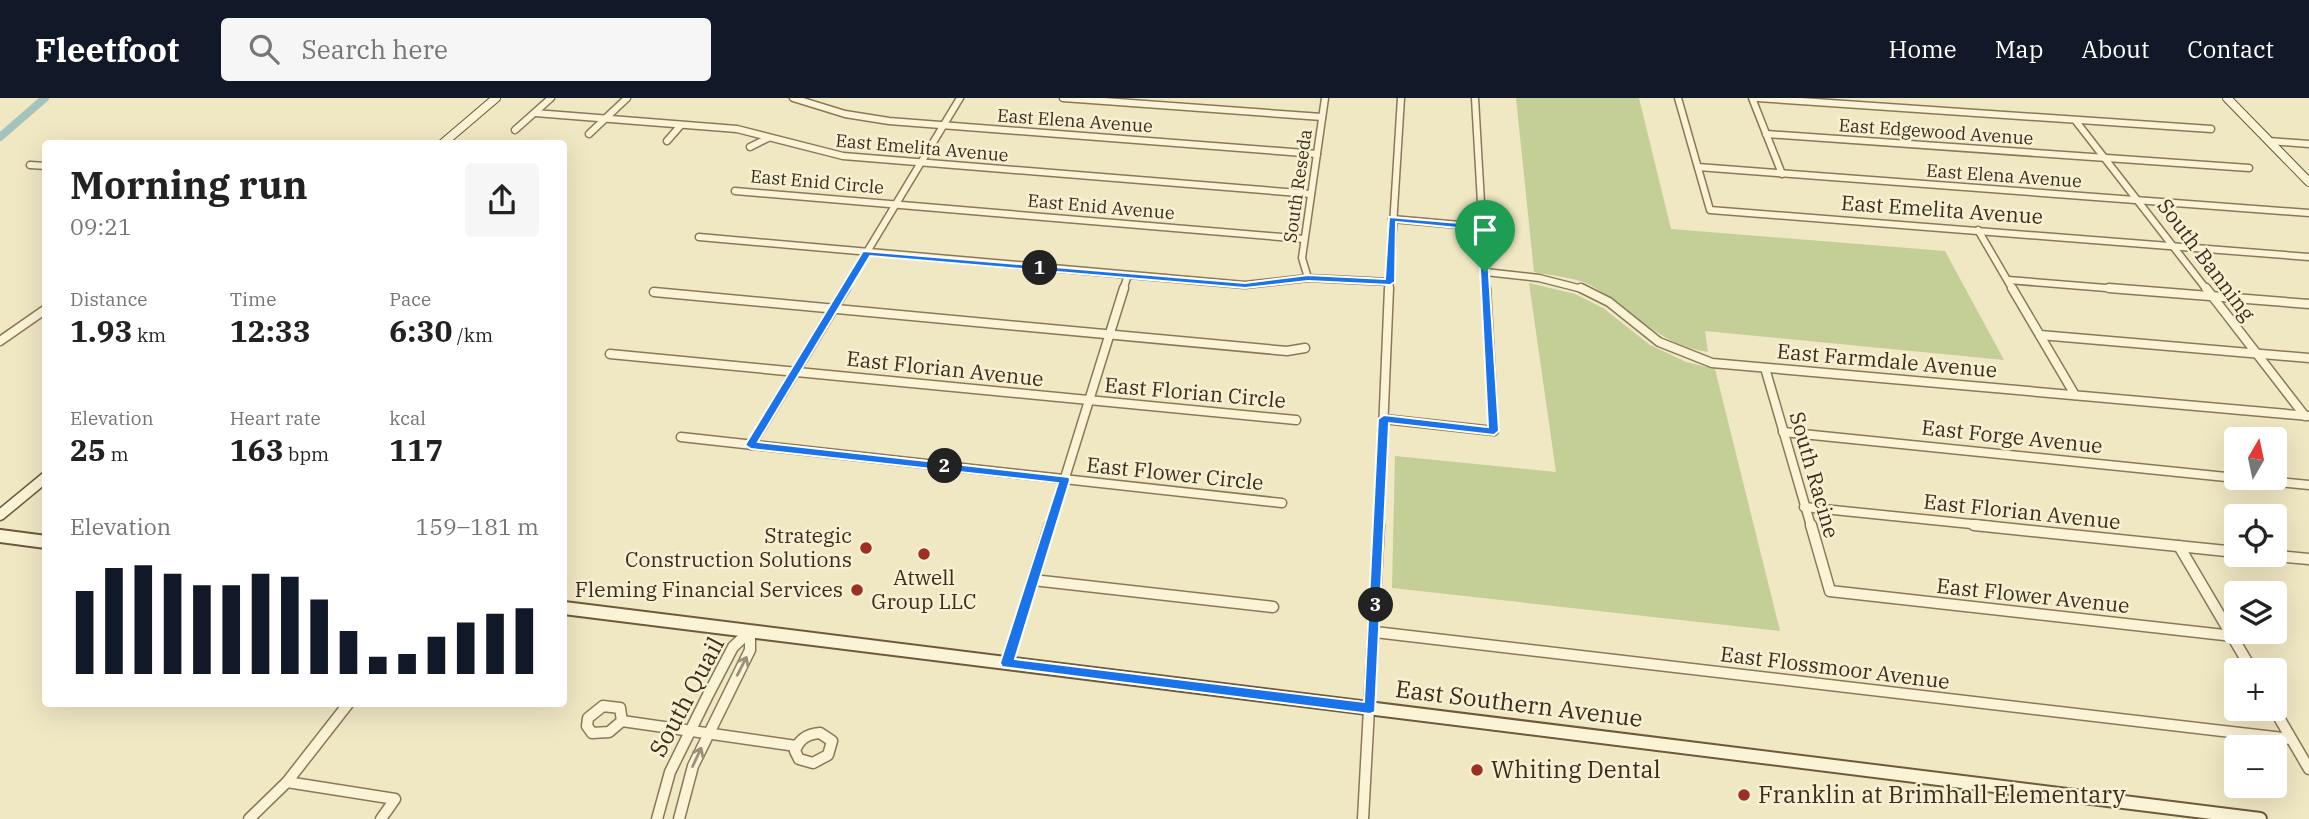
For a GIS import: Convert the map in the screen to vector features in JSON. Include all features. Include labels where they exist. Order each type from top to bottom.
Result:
[{"type":"main road","points":[[447,140],[496,98]]},
{"type":"main road","points":[[2227,98],[2309,182]]},
{"type":"main road","points":[[0,515],[42,480]]},
{"type":"main road","points":[[0,536],[42,541]]},
{"type":"main road","name":"East Southern Avenue","points":[[567,608],[2260,819]]},
{"type":"street","points":[[515,130],[551,98]]},
{"type":"street","points":[[589,134],[627,98]]},
{"type":"street","name":"East Elena Avenue","points":[[793,98],[866,118],[1317,153]]},
{"type":"street","points":[[751,445],[960,98]]},
{"type":"street","points":[[1063,98],[1322,117]]},
{"type":"street","name":"South Reseda","points":[[1308,278],[1302,264],[1304,239],[1325,98]]},
{"type":"street","points":[[1363,819],[1375,632],[1392,219],[1401,98]]},
{"type":"street","points":[[1384,419],[1494,431],[1475,98]]},
{"type":"street","points":[[1678,98],[1698,167]]},
{"type":"street","points":[[1752,98],[1782,173]]},
{"type":"street","points":[[1757,98],[2211,129]]},
{"type":"street","name":"East Emelita Avenue","points":[[535,113],[737,129],[823,152],[921,163],[1311,194]]},
{"type":"street","name":"South Banning","points":[[2075,120],[2254,353],[2308,418]]},
{"type":"street","points":[[667,141],[681,125]]},
{"type":"street","name":"East Edgewood Avenue","points":[[1766,134],[2249,168]]},
{"type":"street","points":[[750,147],[768,138]]},
{"type":"street","points":[[2269,141],[2309,144]]},
{"type":"street","points":[[30,165],[42,166]]},
{"type":"street","name":"East Emelita Avenue","points":[[1698,167],[1710,210],[2309,257]]},
{"type":"street","name":"East Elena Avenue","points":[[1698,167],[2309,213]]},
{"type":"street","name":"East Enid Circle","points":[[735,191],[896,205]]},
{"type":"street","name":"East Enid Avenue","points":[[896,205],[1304,239]]},
{"type":"street","points":[[1392,219],[1482,228]]},
{"type":"street","points":[[1978,230],[2075,395]]},
{"type":"street","points":[[699,237],[1245,285],[1308,278],[1390,282]]},
{"type":"street","name":"East Farmdale Avenue","points":[[1485,272],[1551,280],[1593,292],[1626,312],[1650,336],[1675,351],[1712,363],[2308,418]]},
{"type":"street","points":[[1007,663],[1128,275]]},
{"type":"street","points":[[2008,280],[2309,304]]},
{"type":"street","points":[[654,292],[1287,351],[1305,348]]},
{"type":"street","points":[[0,341],[42,312]]},
{"type":"street","points":[[2040,335],[2309,358]]},
{"type":"street","points":[[610,354],[795,372]]},
{"type":"street","name":"South Racine","points":[[1765,368],[1830,591]]},
{"type":"street","name":"East Florian Avenue","points":[[795,372],[1091,400]]},
{"type":"street","name":"East Florian Circle","points":[[1091,400],[1296,420]]},
{"type":"street","name":"East Forge Avenue","points":[[1783,432],[2224,477]]},
{"type":"street","points":[[681,437],[1065,480]]},
{"type":"street","name":"East Flower Circle","points":[[1065,480],[1282,502]]},
{"type":"street","name":"East Forge Avenue","points":[[2287,483],[2309,485]]},
{"type":"street","name":"East Florian Avenue","points":[[1804,508],[2224,551]]},
{"type":"street","points":[[2179,546],[2224,621]]},
{"type":"street","points":[[2287,557],[2309,559]]},
{"type":"street","points":[[1033,580],[1273,607]]},
{"type":"street","name":"East Flower Avenue","points":[[1830,591],[2224,635]]},
{"type":"street","name":"South Quail","points":[[657,819],[667,778],[712,688],[733,647],[751,631]]},
{"type":"street","name":"South Quail","points":[[679,819],[693,766],[750,650],[751,631]]},
{"type":"street","name":"East Flossmoor Avenue","points":[[1375,632],[2291,740]]},
{"type":"street","points":[[712,688],[729,691]]},
{"type":"street","points":[[249,819],[287,782],[346,707]]},
{"type":"street","points":[[622,721],[796,746]]},
{"type":"street","points":[[2281,721],[2309,769]]},
{"type":"street","points":[[287,782],[395,799],[381,819]]},
{"type":"green space","points":[[1516,98],[1639,98],[1671,229],[1945,251],[2004,360],[1705,331],[1708,352],[1674,342],[1586,283],[1534,272]]},
{"type":"green space","points":[[1529,283],[1575,294],[1603,308],[1650,345],[1686,362],[1715,369],[1780,631],[1392,588],[1395,456],[1556,472]]},
{"type":"waterway","points":[[0,137],[45,98]]},
{"type":"place","name":"Strategic Construction Solutions","points":[[866,548]]},
{"type":"place","name":"Atwell Group LLC","points":[[924,554]]},
{"type":"place","name":"Fleming Financial Services","points":[[857,590]]},
{"type":"place","name":"Whiting Dental","points":[[1477,770]]},
{"type":"place","name":"Franklin at Brimhall Elementary","points":[[1744,795]]},
{"type":"route","points":[[1392,219],[1482,228],[1485,272],[1494,431],[1384,419],[1370,708],[1007,663],[1065,480],[751,445],[867,253],[1245,285],[1308,278],[1390,282],[1392,219]]}]
